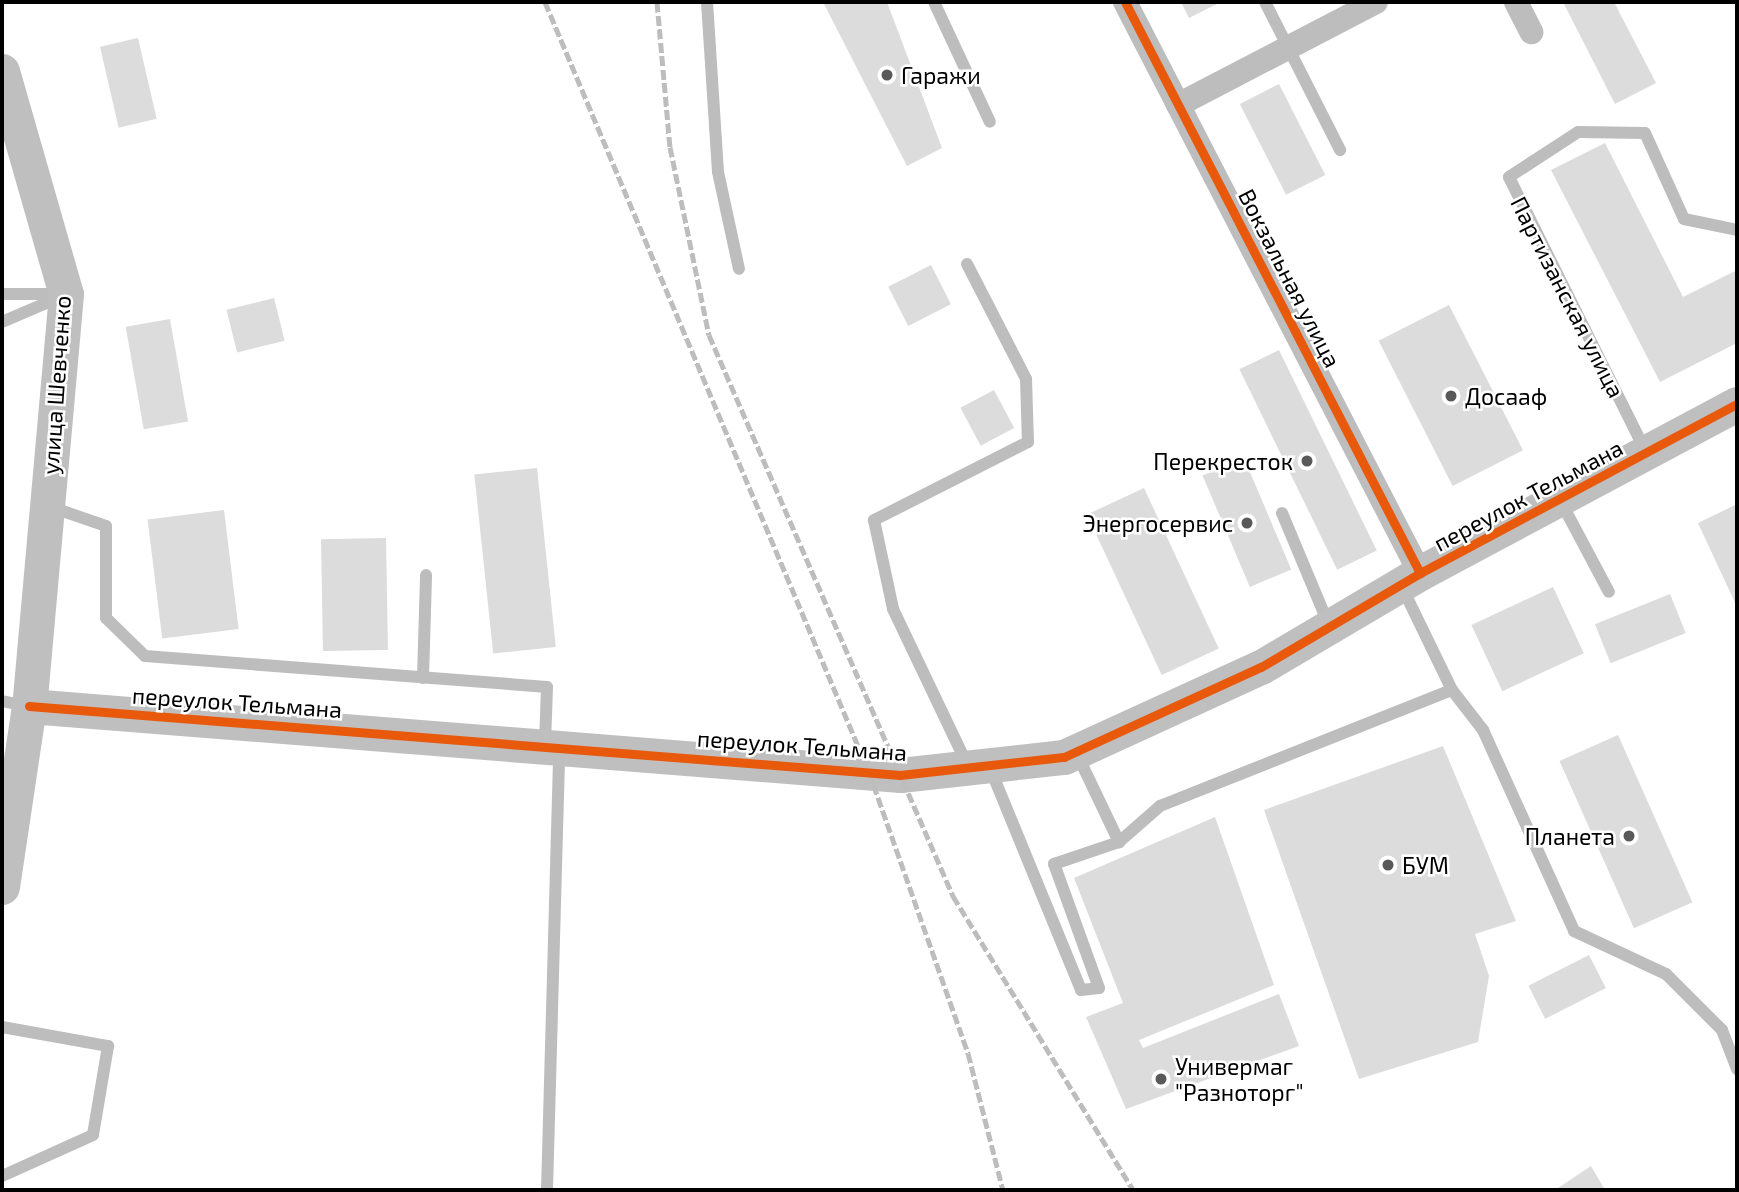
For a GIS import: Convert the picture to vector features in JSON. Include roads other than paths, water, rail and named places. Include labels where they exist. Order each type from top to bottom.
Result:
[{"type":"street","name":"Вокзальная улица","points":[[1125,2],[1178,104],[1410,579]]},
{"type":"street","points":[[1178,104],[1376,2]]},
{"type":"street","points":[[1516,2],[1531,32]]},
{"type":"street","name":"улица Шевченко","points":[[2,71],[66,294],[47,505],[15,704],[2,887]]},
{"type":"street","name":"переулок Тельмана","points":[[15,704],[900,775],[1076,752],[1261,667],[1410,579],[1737,404]]},
{"type":"lane","points":[[708,2],[718,172],[739,269]]},
{"type":"lane","points":[[934,2],[990,122]]},
{"type":"lane","points":[[1265,2],[1340,150]]},
{"type":"lane","name":"Партизанская улица","points":[[1647,454],[1508,177],[1578,132],[1645,133],[1684,219],[1737,230]]},
{"type":"lane","points":[[967,264],[1026,379],[1028,442],[874,520],[893,609],[978,765],[1080,990],[1099,988],[1055,864],[1119,842],[1160,806],[1452,690]]},
{"type":"lane","points":[[2,294],[66,294]]},
{"type":"lane","points":[[2,322],[66,294]]},
{"type":"lane","points":[[1559,500],[1609,592]]},
{"type":"lane","points":[[47,505],[106,526],[106,618],[145,656],[547,687],[552,745],[547,1190]]},
{"type":"lane","points":[[1282,513],[1330,627]]},
{"type":"lane","points":[[423,678],[426,575]]},
{"type":"lane","points":[[1410,579],[1452,690],[1483,730],[1574,931],[1667,974],[1722,1030],[1737,1038]]},
{"type":"lane","points":[[1076,752],[1119,842]]},
{"type":"lane","points":[[2,1027],[108,1046],[93,1135],[2,1177]]},
{"type":"lane","points":[[1722,1030],[1737,1069]]},
{"type":"railway","points":[[545,2],[869,772],[968,1053],[1003,1190]]},
{"type":"railway","points":[[657,2],[670,147],[709,335],[953,896],[1133,1190]]},
{"type":"place","name":"Гаражи","points":[[887,75]]},
{"type":"place","name":"Досааф","points":[[1451,396]]},
{"type":"place","name":"Перекресток","points":[[1307,461]]},
{"type":"place","name":"Энергосервис","points":[[1247,523]]},
{"type":"place","name":"Планета","points":[[1629,836]]},
{"type":"place","name":"БУМ","points":[[1388,865]]},
{"type":"place","name":"Универмаг \"Разноторг\"","points":[[1161,1079]]}]
